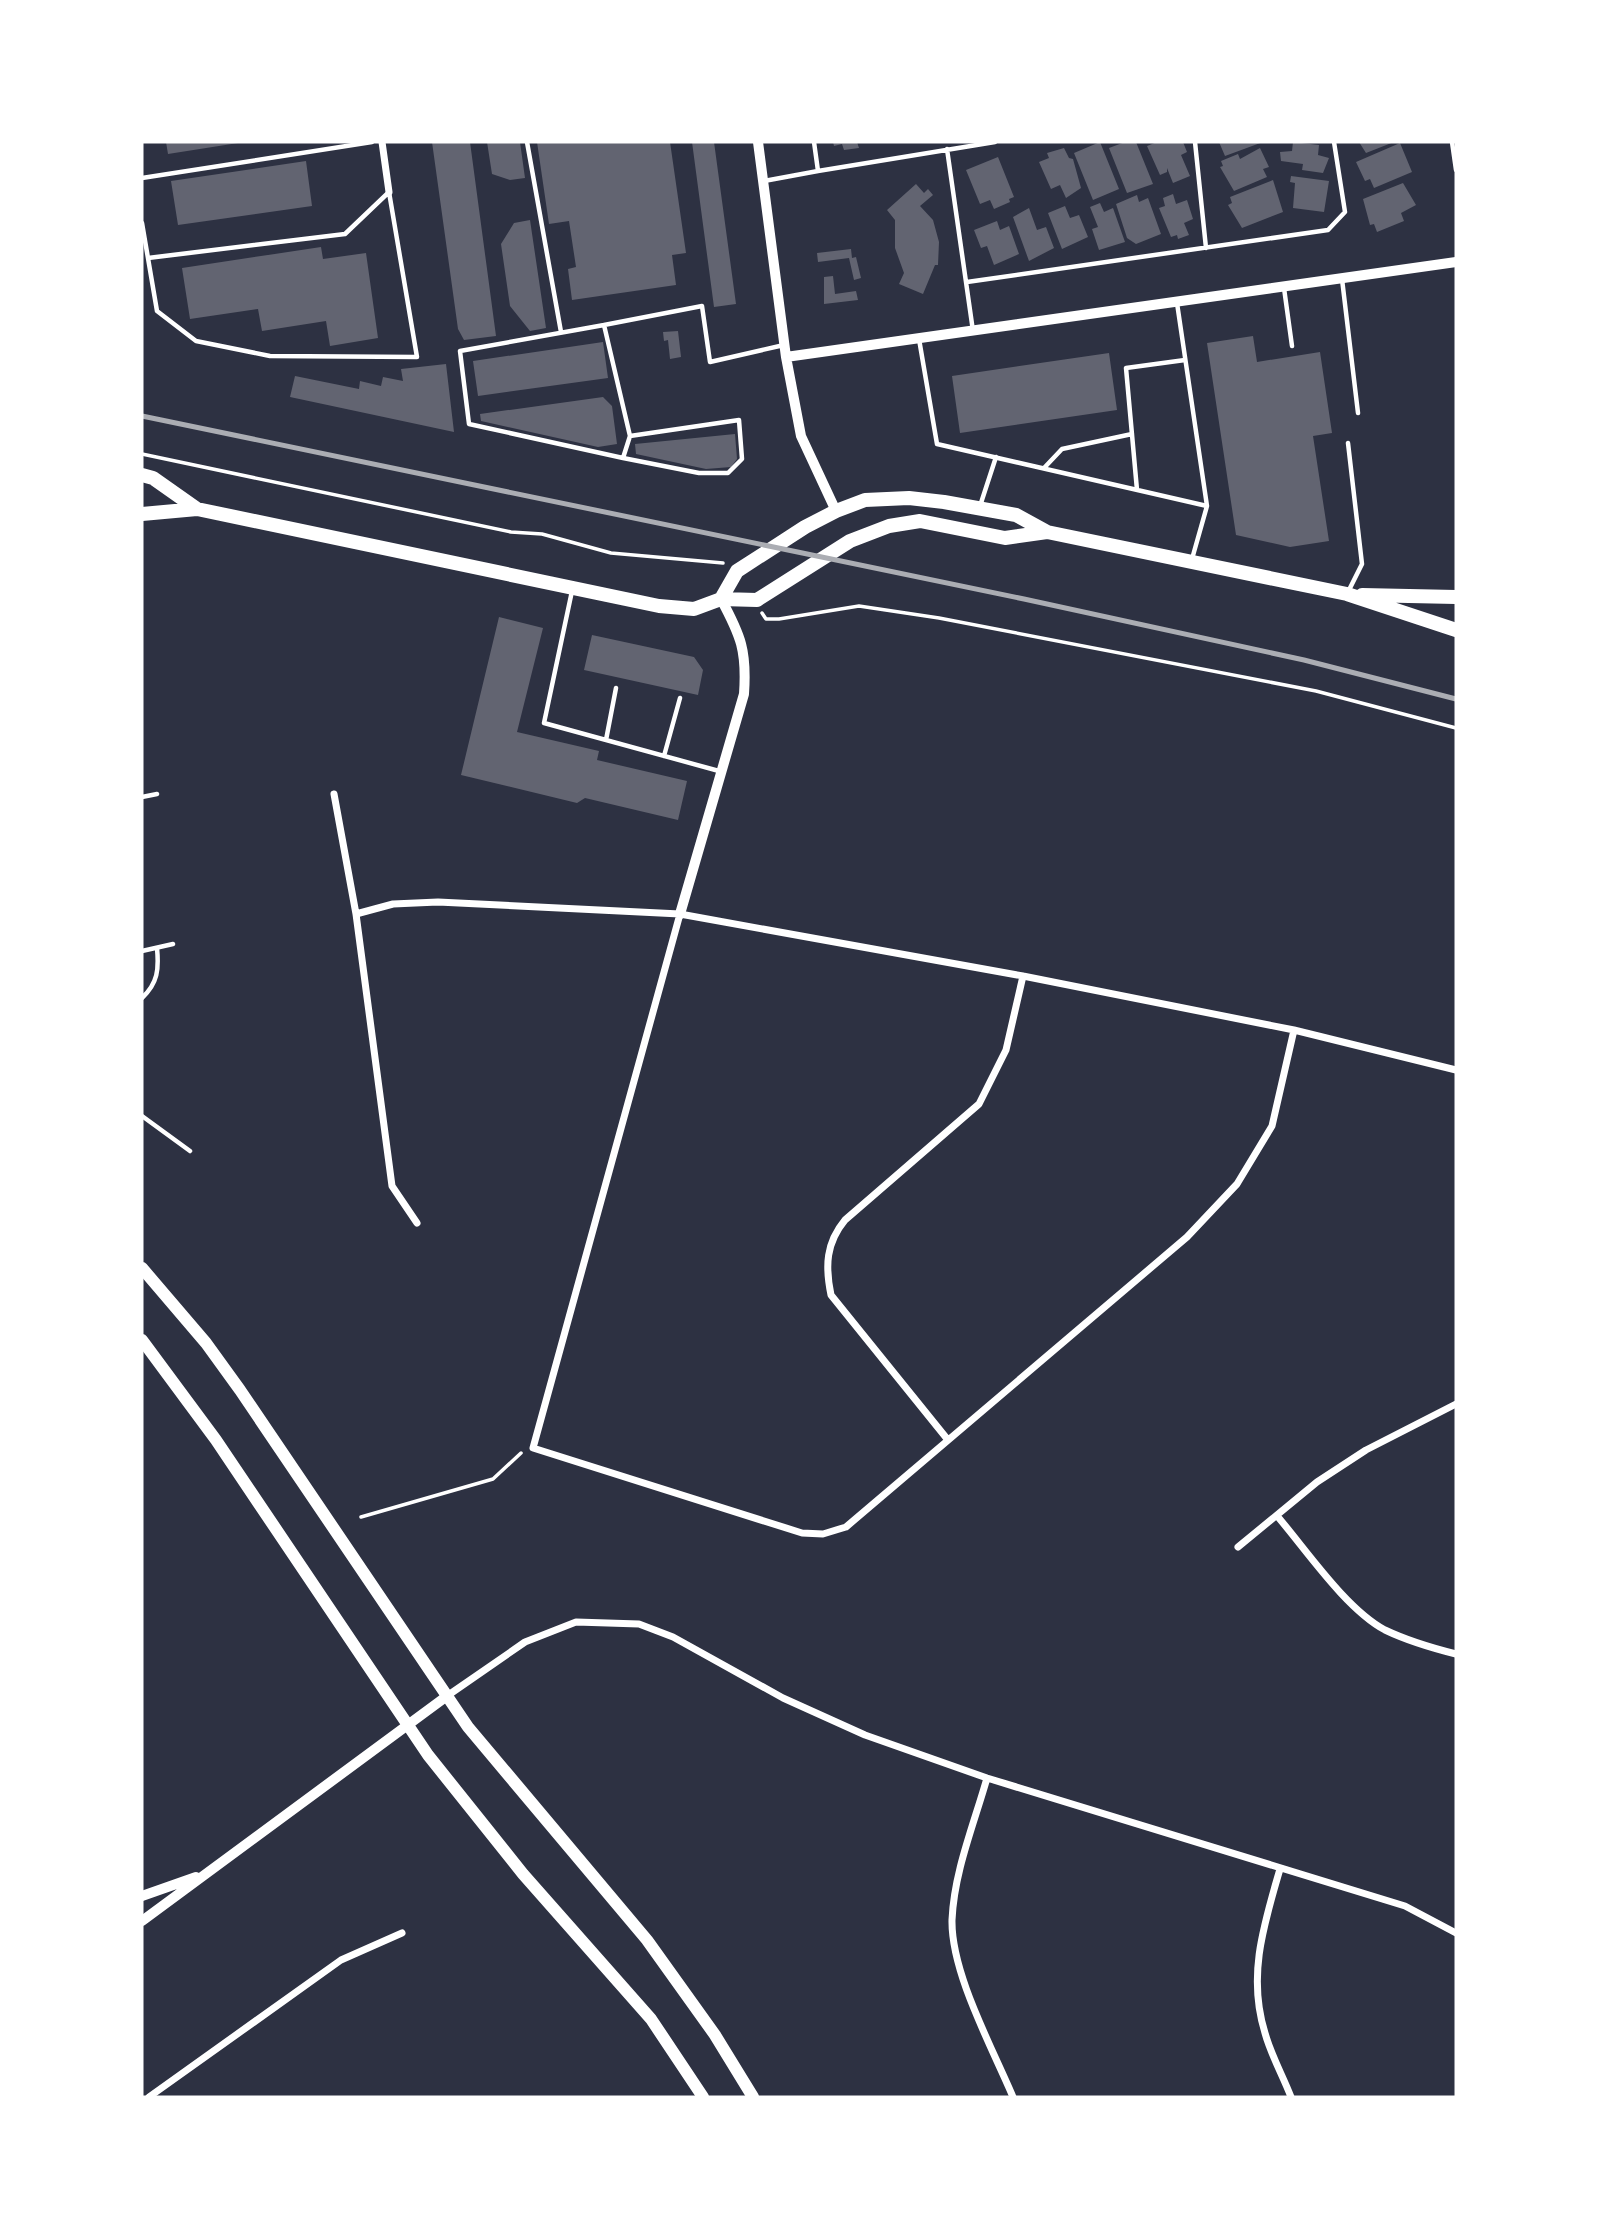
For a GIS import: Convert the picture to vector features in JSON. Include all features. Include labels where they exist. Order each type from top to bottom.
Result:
[{"type":"main road","points":[[142,475],[153,478],[197,509]]},
{"type":"main road","points":[[721,599],[737,572],[836,510],[865,500],[888,498],[1016,515],[1047,532],[1347,594],[1456,630]]},
{"type":"main road","points":[[142,514],[197,509],[659,606],[694,609],[721,599],[757,600],[850,541],[889,526],[920,521],[1005,538],[1047,532]]},
{"type":"main road","points":[[1347,594],[1456,597]]},
{"type":"main road","points":[[142,1268],[226,1371],[490,1755],[647,1940],[715,2035],[753,2097]]},
{"type":"main road","points":[[142,1340],[216,1440],[407,1725],[523,1874],[651,2019],[703,2097]]},
{"type":"street","points":[[382,142],[389,191]]},
{"type":"street","points":[[758,142],[786,357],[801,436],[836,510]]},
{"type":"street","points":[[786,357],[1456,262]]},
{"type":"street","points":[[721,599],[742,636],[747,658],[744,694],[680,914],[533,1448],[803,1533],[823,1534],[846,1527],[1187,1237],[1237,1184],[1272,1126],[1294,1030]]},
{"type":"street","points":[[334,794],[356,914],[392,1186],[417,1223]]},
{"type":"street","points":[[356,914],[393,904],[438,902],[680,914],[1023,976],[1294,1030],[1456,1070]]},
{"type":"street","points":[[948,1440],[831,1295],[825,1268],[834,1234],[845,1220],[979,1104],[1006,1050],[1023,976]]},
{"type":"street","points":[[1238,1547],[1278,1517],[1317,1482],[1366,1450],[1456,1404]]},
{"type":"street","points":[[1278,1517],[1352,1603],[1383,1628],[1420,1644],[1456,1654]]},
{"type":"street","points":[[142,1922],[407,1725],[525,1642],[576,1622],[639,1624],[673,1637],[783,1698],[865,1735],[987,1778],[1405,1906],[1456,1933]]},
{"type":"street","points":[[987,1778],[956,1886],[952,1922],[957,1961],[1013,2097]]},
{"type":"street","points":[[1280,1869],[1259,1945],[1256,1986],[1264,2032],[1291,2097]]},
{"type":"street","points":[[142,1896],[208,1872]]},
{"type":"street","points":[[149,2097],[341,1960],[402,1933]]},
{"type":"lane","points":[[142,178],[373,142]]},
{"type":"lane","points":[[527,142],[561,332]]},
{"type":"lane","points":[[814,142],[818,171]]},
{"type":"lane","points":[[763,181],[995,142]]},
{"type":"lane","points":[[1195,142],[1206,248]]},
{"type":"lane","points":[[967,282],[1328,230],[1345,212],[1334,142]]},
{"type":"lane","points":[[1452,142],[1456,170]]},
{"type":"lane","points":[[947,149],[973,332]]},
{"type":"lane","points":[[148,257],[345,234],[389,191]]},
{"type":"lane","points":[[142,223],[157,311],[196,341],[270,356],[417,357],[389,191]]},
{"type":"lane","points":[[1342,279],[1358,413]]},
{"type":"lane","points":[[1284,287],[1292,346]]},
{"type":"lane","points":[[1177,302],[1207,506],[1191,562]]},
{"type":"lane","points":[[630,436],[738,420],[742,459],[728,473],[699,473],[469,424],[460,351],[702,306],[710,362],[785,345]]},
{"type":"lane","points":[[604,325],[630,436],[623,458]]},
{"type":"lane","points":[[919,339],[937,444],[1207,506]]},
{"type":"lane","points":[[1137,490],[1126,368],[1185,360]]},
{"type":"lane","points":[[1044,468],[1062,449],[1132,434]]},
{"type":"lane","points":[[1347,594],[1362,564],[1348,443]]},
{"type":"lane","points":[[979,509],[996,457]]},
{"type":"lane","points":[[573,587],[544,723],[722,772]]},
{"type":"lane","points":[[606,740],[616,688]]},
{"type":"lane","points":[[664,756],[680,698]]},
{"type":"lane","points":[[142,797],[157,794]]},
{"type":"lane","points":[[142,951],[173,944]]},
{"type":"lane","points":[[142,998],[152,989],[159,970],[157,948]]},
{"type":"lane","points":[[142,1116],[190,1151]]},
{"type":"path","points":[[142,454],[510,531],[542,534],[611,553],[722,562]]},
{"type":"path","points":[[766,619],[859,606],[939,618],[1316,691],[1456,728]]},
{"type":"path","points":[[361,1517],[493,1479],[505,1471],[517,1455],[533,1448]]},
{"type":"building","points":[[166,142],[238,142],[238,143],[168,154]]},
{"type":"building","points":[[432,142],[470,142],[496,336],[464,340],[458,329]]},
{"type":"building","points":[[487,142],[520,142],[525,178],[510,180],[492,174]]},
{"type":"building","points":[[537,142],[670,142],[686,253],[672,255],[676,285],[572,300],[568,269],[576,267],[569,221],[549,224]]},
{"type":"building","points":[[692,142],[714,142],[736,304],[714,307]]},
{"type":"building","points":[[833,142],[857,142],[859,148],[844,150],[842,144],[834,146]]},
{"type":"building","points":[[1100,142],[1119,189],[1093,200],[1074,153]]},
{"type":"building","points":[[1125,142],[1136,142],[1153,184],[1127,193],[1109,148]]},
{"type":"building","points":[[1157,142],[1183,142],[1187,152],[1181,155],[1190,176],[1173,183],[1167,168],[1167,172],[1160,175],[1147,146]]},
{"type":"building","points":[[1219,142],[1263,142],[1225,156]]},
{"type":"building","points":[[1293,142],[1319,145],[1318,155],[1329,158],[1323,173],[1302,170],[1303,164],[1281,161],[1280,152],[1292,151]]},
{"type":"building","points":[[1359,142],[1394,142],[1366,153]]},
{"type":"building","points":[[1400,143],[1412,172],[1374,188],[1370,179],[1365,181],[1356,162]]},
{"type":"building","points":[[1064,148],[1069,158],[1073,159],[1081,188],[1066,198],[1060,185],[1051,189],[1039,162],[1049,158],[1047,153]]},
{"type":"building","points":[[1260,148],[1269,167],[1263,169],[1267,177],[1234,191],[1220,167],[1223,166],[1221,161],[1238,154],[1240,159]]},
{"type":"building","points":[[998,157],[1014,197],[1009,199],[1010,202],[994,209],[990,200],[980,204],[966,170]]},
{"type":"building","points":[[306,161],[312,206],[178,225],[171,181]]},
{"type":"building","points":[[1291,176],[1329,181],[1324,212],[1293,208],[1295,183],[1290,182]]},
{"type":"building","points":[[1273,180],[1283,212],[1242,228],[1228,205],[1232,203],[1230,197]]},
{"type":"building","points":[[1403,183],[1416,205],[1401,213],[1404,221],[1377,232],[1374,224],[1370,225],[1363,199]]},
{"type":"building","points":[[916,184],[924,193],[928,189],[933,195],[920,206],[933,220],[939,242],[938,265],[935,265],[923,294],[899,284],[904,273],[895,248],[895,220],[887,210]]},
{"type":"building","points":[[1173,194],[1176,204],[1187,200],[1193,219],[1184,223],[1189,235],[1178,239],[1177,235],[1171,237],[1159,208],[1165,206],[1163,198]]},
{"type":"building","points":[[1137,195],[1139,202],[1148,198],[1161,234],[1136,244],[1127,238],[1116,204]]},
{"type":"building","points":[[1100,203],[1104,212],[1113,208],[1125,242],[1099,250],[1092,229],[1098,227],[1090,207]]},
{"type":"building","points":[[1065,206],[1070,218],[1079,215],[1088,237],[1062,249],[1048,213]]},
{"type":"building","points":[[1029,208],[1037,230],[1046,227],[1054,248],[1029,261],[1013,217]]},
{"type":"building","points":[[530,220],[546,328],[530,331],[510,306],[501,244],[514,223]]},
{"type":"building","points":[[997,221],[1000,230],[1009,226],[1019,254],[994,265],[987,246],[981,248],[974,230]]},
{"type":"building","points":[[321,247],[323,259],[366,253],[378,338],[330,346],[326,321],[262,331],[258,309],[190,319],[182,268]]},
{"type":"building","points":[[851,249],[852,258],[856,257],[861,278],[854,280],[849,258],[818,262],[817,253]]},
{"type":"building","points":[[833,276],[835,294],[856,291],[858,300],[824,304],[824,277]]},
{"type":"building","points":[[678,331],[681,357],[670,359],[668,340],[664,341],[663,332]]},
{"type":"building","points":[[1253,336],[1257,362],[1320,352],[1332,433],[1313,436],[1329,541],[1290,547],[1236,535],[1207,343]]},
{"type":"building","points":[[603,342],[608,378],[478,396],[473,361]]},
{"type":"building","points":[[1109,353],[1117,410],[960,433],[952,376]]},
{"type":"building","points":[[446,364],[454,432],[290,397],[295,376],[359,389],[360,381],[381,386],[383,377],[403,381],[401,369]]},
{"type":"building","points":[[603,397],[612,406],[617,444],[598,447],[481,421],[480,414]]},
{"type":"building","points":[[735,434],[737,459],[731,467],[706,469],[636,454],[635,444]]},
{"type":"building","points":[[499,617],[543,628],[517,732],[599,751],[597,760],[687,781],[678,820],[585,798],[577,803],[461,775]]},
{"type":"building","points":[[592,635],[694,657],[703,670],[698,695],[584,670]]},
{"type":"railway","points":[[142,416],[1024,599],[1304,660],[1456,699]]}]
